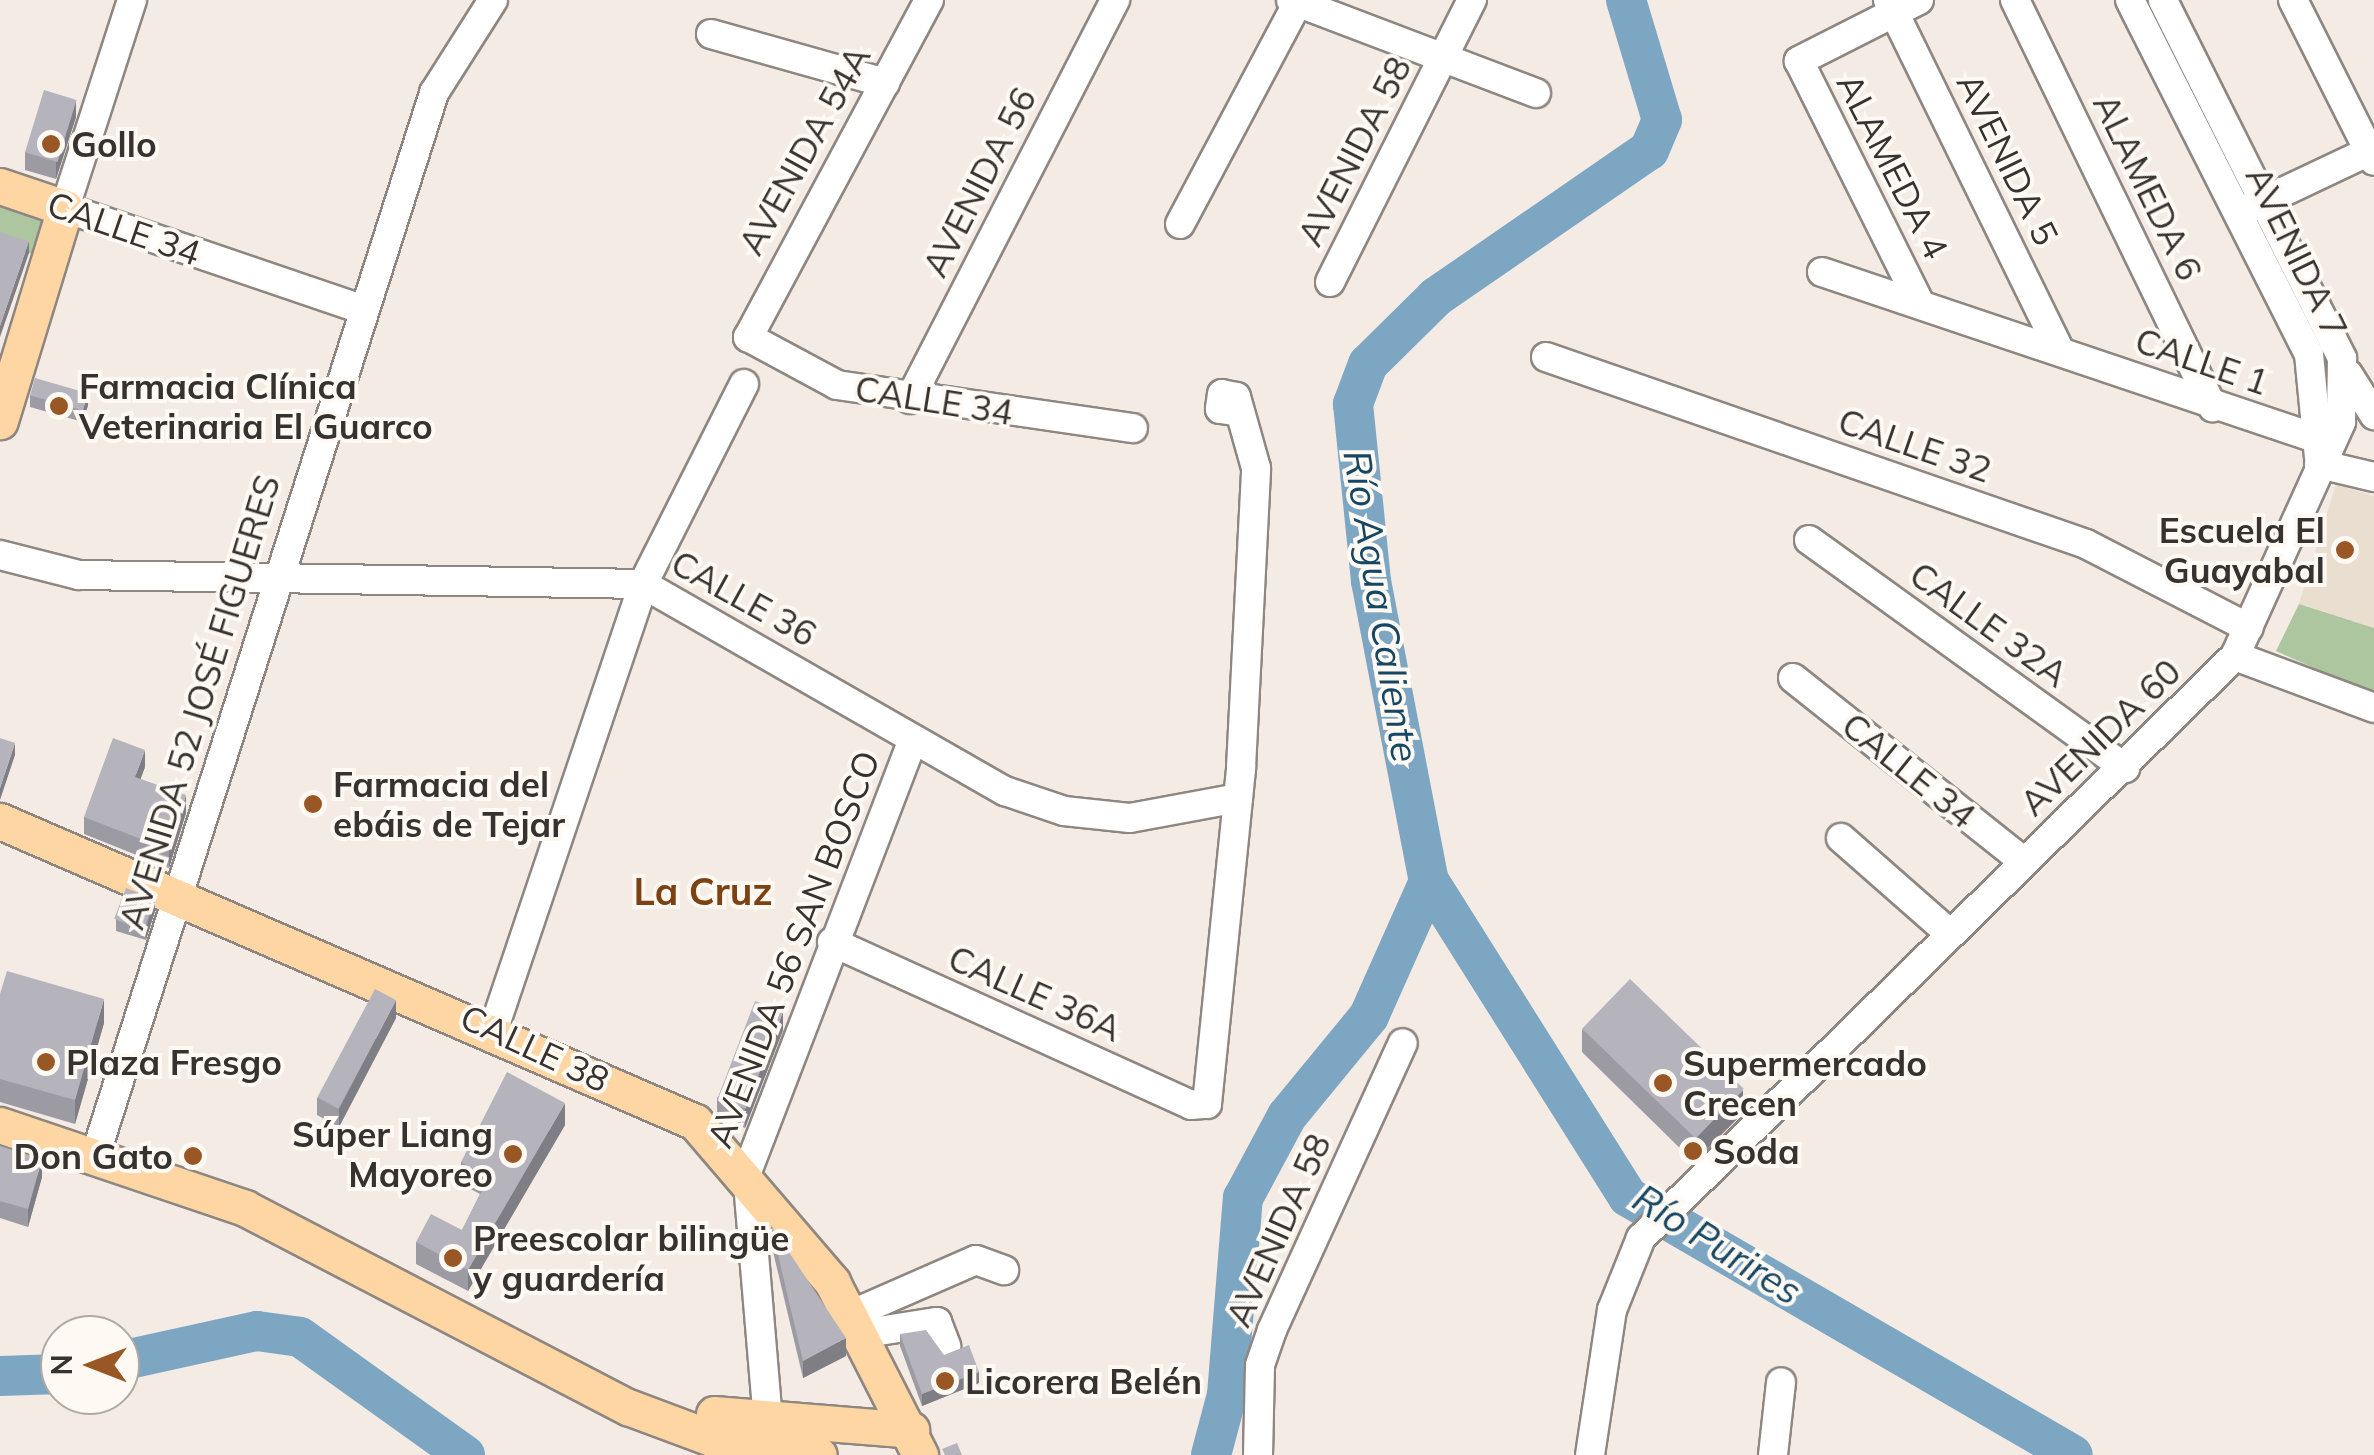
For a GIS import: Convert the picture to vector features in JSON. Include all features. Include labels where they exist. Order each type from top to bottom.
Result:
[{"type":"main road","name":"CALLE 34","points":[[0,186],[65,208]]},
{"type":"main road","points":[[0,421],[65,208]]},
{"type":"main road","name":"CALLE 38","points":[[0,821],[494,1028],[695,1122],[747,1172],[855,1325],[915,1442]]},
{"type":"main road","points":[[0,1125],[96,1153],[367,1264],[628,1407],[710,1438],[818,1455]]},
{"type":"main road","points":[[628,1407],[768,1421],[915,1442]]},
{"type":"street","points":[[65,208],[132,0]]},
{"type":"street","name":"AVENIDA 52 JOSÉ FIGUERES","points":[[96,1153],[361,309],[438,82],[493,0]]},
{"type":"street","name":"AVENIDA 54A","points":[[748,338],[929,0]]},
{"type":"street","name":"AVENIDA 56","points":[[910,398],[1115,0]]},
{"type":"street","name":"AVENIDA 58","points":[[1330,282],[1472,0]]},
{"type":"street","name":"ALAMEDA 6","points":[[2015,0],[2213,407]]},
{"type":"street","name":"AVENIDA 7","points":[[2130,0],[2347,372],[2342,422],[2320,452]]},
{"type":"street","name":"AVENIDA 7","points":[[2164,0],[2309,354],[2320,452]]},
{"type":"street","points":[[2249,208],[2372,154],[2293,0]]},
{"type":"street","points":[[1180,224],[1296,1],[1536,93]]},
{"type":"street","name":"ALAMEDA 4","points":[[1901,4],[1799,61],[1920,304]]},
{"type":"street","name":"AVENIDA 5","points":[[1901,4],[2060,351]]},
{"type":"street","points":[[710,34],[885,83]]},
{"type":"street","name":"CALLE 34","points":[[65,208],[361,309]]},
{"type":"street","name":"CALLE 1","points":[[1822,272],[2060,351],[2213,407],[2374,477]]},
{"type":"street","name":"CALLE 34","points":[[748,338],[837,384],[910,398],[1133,428]]},
{"type":"street","name":"CALLE 32","points":[[1546,357],[2086,544],[2249,628]]},
{"type":"street","points":[[2347,372],[2374,414]]},
{"type":"street","points":[[494,1028],[642,584],[744,384]]},
{"type":"street","points":[[1234,411],[1256,468],[1238,798]]},
{"type":"street","name":"AVENIDA 60","points":[[1590,1455],[1612,1310],[1641,1238],[1692,1182],[2126,768],[2235,656],[2320,452]]},
{"type":"street","name":"CALLE 32A","points":[[1809,540],[2126,768]]},
{"type":"street","name":"CALLE 36","points":[[0,555],[79,574],[276,581],[642,584],[912,742],[1064,811],[1130,818],[1238,798]]},
{"type":"street","points":[[2235,656],[2374,708]]},
{"type":"street","name":"CALLE 34","points":[[1794,678],[2024,862]]},
{"type":"street","name":"AVENIDA 56 SAN BOSCO","points":[[768,1421],[747,1172],[832,942],[912,742]]},
{"type":"street","name":"CALLE 36A","points":[[832,942],[1190,1105],[1207,1104],[1238,798]]},
{"type":"street","points":[[1840,838],[1949,933]]},
{"type":"street","name":"AVENIDA 58","points":[[1258,1455],[1260,1365],[1272,1330],[1403,1043]]},
{"type":"street","points":[[855,1325],[976,1260],[1004,1270]]},
{"type":"street","points":[[855,1325],[937,1322],[946,1346]]},
{"type":"street","points":[[1773,1455],[1781,1382]]},
{"type":"shaded area","name":"Escuela El Guayabal","points":[[2336,484],[2374,496],[2374,628],[2299,604]]},
{"type":"green space","points":[[0,204],[50,220],[38,256],[0,244]]},
{"type":"green space","points":[[2299,604],[2374,628],[2374,695],[2276,651]]},
{"type":"building","name":"Gollo","points":[[44,90],[77,100],[58,162],[25,152]]},
{"type":"building","points":[[0,232],[29,241],[0,326]]},
{"type":"building","points":[[35,378],[88,393],[83,410],[30,395]]},
{"type":"building","points":[[0,738],[15,743],[0,788]]},
{"type":"building","points":[[113,738],[145,750],[135,777],[186,795],[169,850],[84,817]]},
{"type":"building","points":[[126,888],[155,899],[143,930],[114,919]]},
{"type":"building","name":"Plaza Fresgo","points":[[7,971],[104,999],[75,1100],[0,1079],[0,994]]},
{"type":"building","name":"Supermercado Crecen","points":[[1630,979],[1744,1089],[1696,1138],[1582,1029]]},
{"type":"building","points":[[375,989],[396,1000],[338,1109],[317,1098]]},
{"type":"building","points":[[755,1001],[783,1012],[746,1109],[718,1098]]},
{"type":"building","points":[[507,1072],[565,1103],[468,1270],[416,1242],[431,1214],[462,1230],[489,1177],[461,1162]]},
{"type":"building","points":[[0,1146],[42,1159],[28,1209],[0,1201]]},
{"type":"building","points":[[771,1225],[846,1338],[803,1361]]},
{"type":"building","points":[[926,1330],[944,1355],[969,1345],[979,1372],[922,1394],[900,1334]]},
{"type":"building","points":[[957,1443],[962,1455],[945,1455],[942,1449]]},
{"type":"waterway","name":"Río Agua Caliente","points":[[1626,0],[1662,120],[1649,150],[1436,297],[1368,364],[1353,404],[1371,581],[1429,881],[1628,1197],[2073,1455]]},
{"type":"waterway","points":[[1211,1455],[1227,1395],[1243,1198],[1287,1116],[1369,1016],[1429,881]]},
{"type":"waterway","points":[[140,1357],[257,1331],[300,1337],[465,1455]]},
{"type":"waterway","points":[[0,1376],[40,1375]]},
{"type":"place","name":"Gollo","points":[[51,144]]},
{"type":"place","name":"Farmacia Clínica Veterinaria El Guarco","points":[[59,406]]},
{"type":"place","name":"Escuela El Guayabal","points":[[2345,550]]},
{"type":"place","name":"Farmacia del ebáis de Tejar","points":[[313,804]]},
{"type":"place","name":"Plaza Fresgo","points":[[46,1062]]},
{"type":"place","name":"Supermercado Crecen","points":[[1663,1083]]},
{"type":"place","name":"Soda","points":[[1693,1151]]},
{"type":"place","name":"Súper Liang Mayoreo","points":[[513,1154]]},
{"type":"place","name":"Don Gato","points":[[193,1156]]},
{"type":"place","name":"Preescolar bilingüe y guardería","points":[[453,1258]]},
{"type":"place","name":"Licorera Belén","points":[[945,1381]]},
{"type":"district","name":"La Cruz","points":[[703,892]]},
{"type":"water label","name":"Río Purires","points":[[1717,1245]]}]
